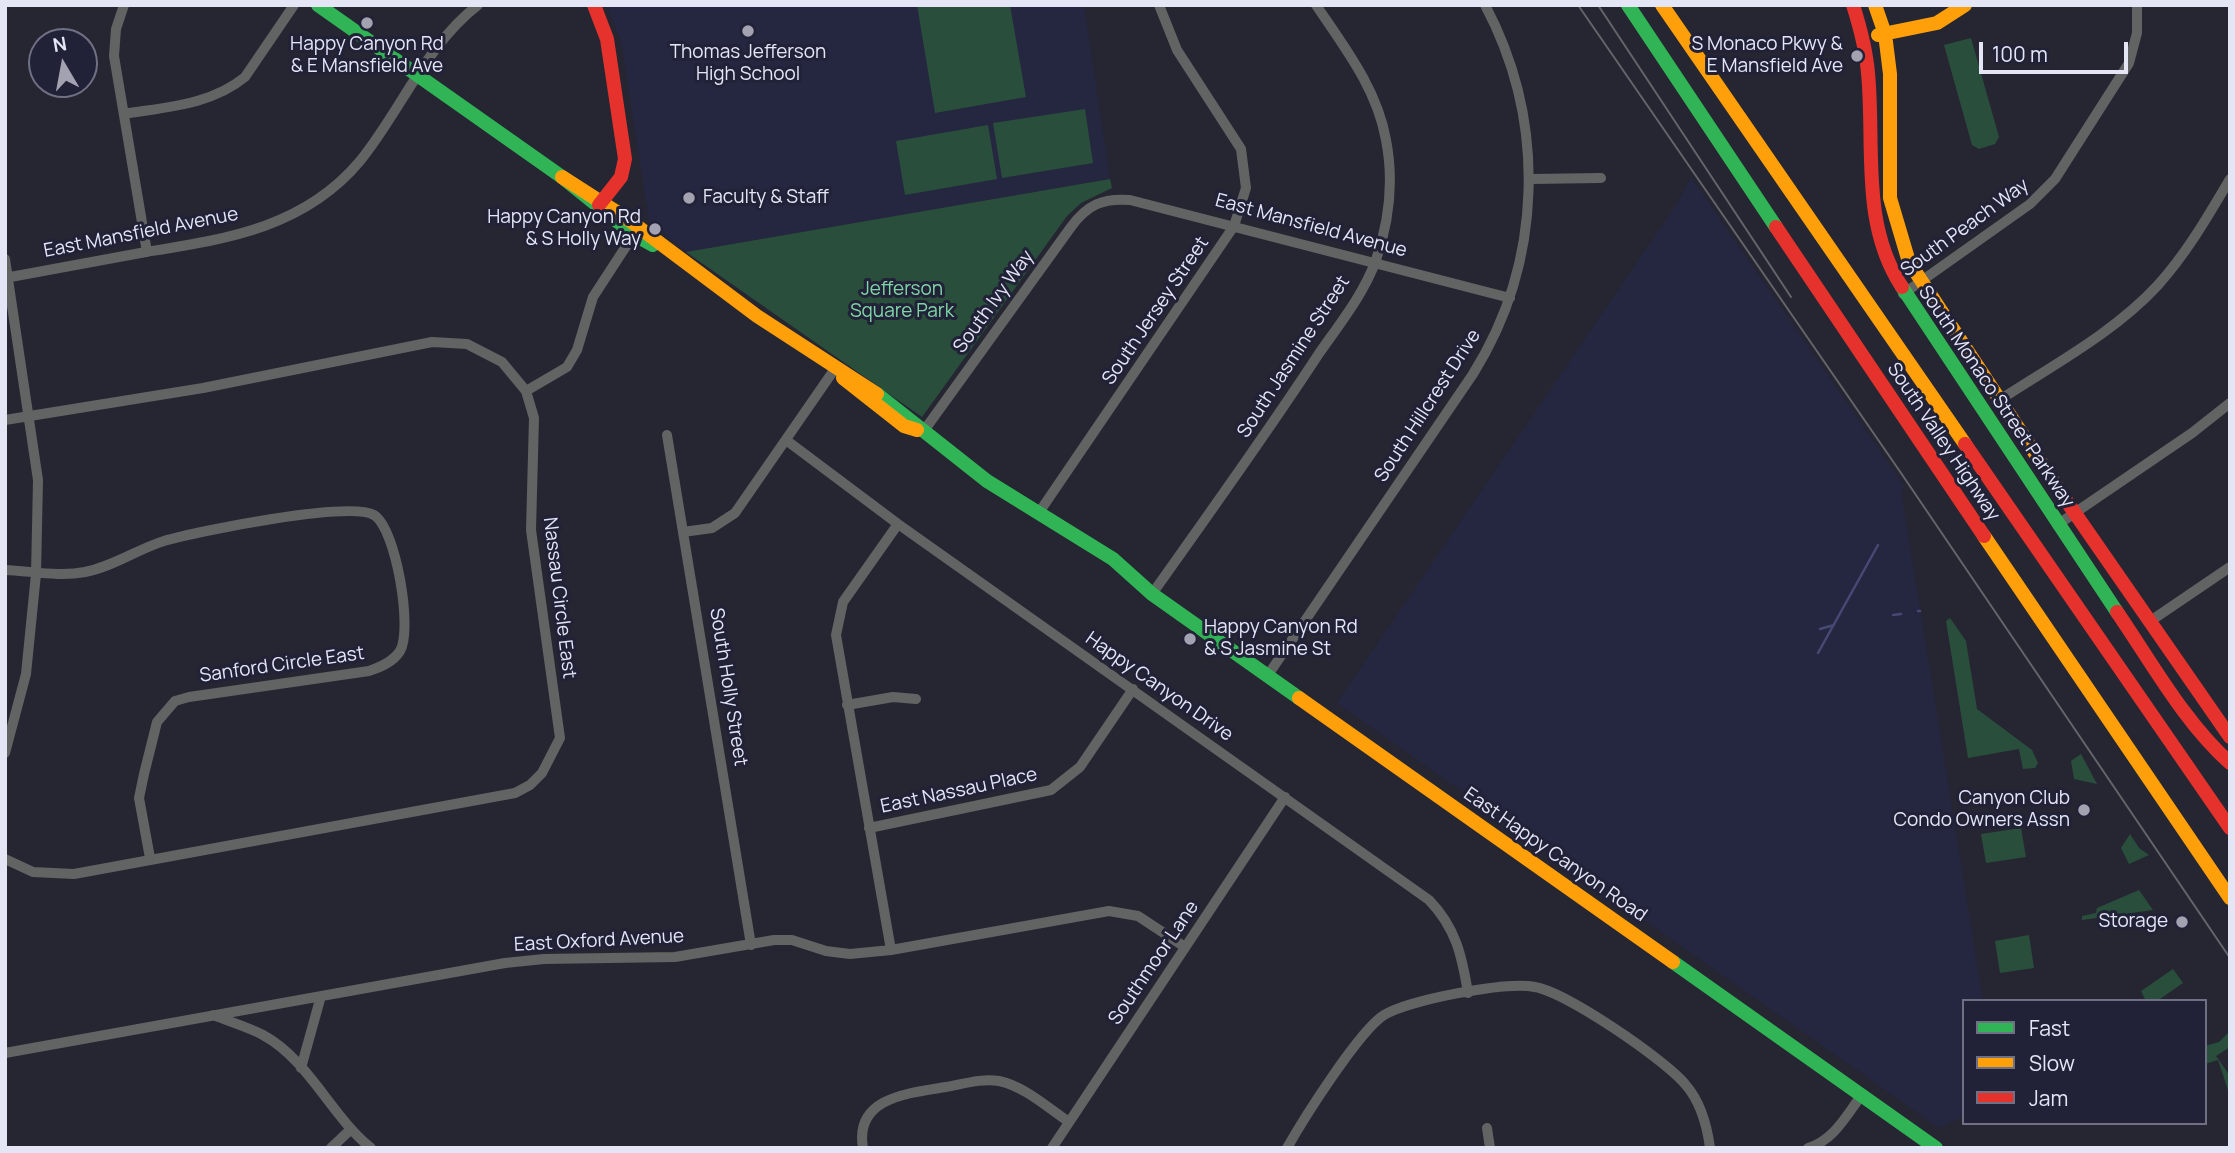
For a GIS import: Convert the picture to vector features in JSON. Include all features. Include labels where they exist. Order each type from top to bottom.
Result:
[{"type":"main road","name":"East Happy Canyon Road","points":[[318,5],[834,370],[855,391],[893,418],[923,432],[1038,514],[1061,536],[1137,590],[1152,594],[1936,1148]]},
{"type":"main road","points":[[594,5],[607,39],[625,159],[621,177],[601,204]]},
{"type":"main road","name":"South Valley Highway","points":[[1628,5],[1916,437],[2230,898]]},
{"type":"main road","name":"South Valley Highway","points":[[1662,5],[2230,828]]},
{"type":"main road","name":"South Monaco Street Parkway","points":[[1853,5],[1864,38],[1870,82],[1869,179],[1872,212],[1882,251],[1903,294],[2057,525],[2213,748],[2230,763]]},
{"type":"main road","name":"South Monaco Street Parkway","points":[[1875,5],[1885,34],[1891,82],[1891,204],[1901,243],[1920,282],[1998,401],[2229,735]]},
{"type":"main road","points":[[1864,38],[1942,21],[1965,5]]},
{"type":"street","points":[[124,5],[114,40],[147,252]]},
{"type":"street","points":[[124,114],[197,101],[234,86],[245,77],[294,5]]},
{"type":"street","name":"East Mansfield Avenue","points":[[7,277],[226,239],[278,223],[318,200],[359,161],[457,24],[478,5]]},
{"type":"street","name":"South Jersey Street","points":[[1038,514],[1234,226],[1246,188],[1241,149],[1177,50],[1159,5]]},
{"type":"street","name":"South Jasmine Street","points":[[1152,594],[1289,400],[1355,299],[1375,263],[1390,193],[1386,140],[1369,89],[1316,5]]},
{"type":"street","name":"South Hillcrest Drive","points":[[1268,676],[1473,374],[1487,352],[1510,298],[1529,215],[1528,141],[1518,87],[1503,42],[1485,5]]},
{"type":"street","name":"South Peach Way","points":[[1903,294],[2030,204],[2056,179],[2129,63],[2137,33],[2137,5]]},
{"type":"street","points":[[1530,179],[1601,178]]},
{"type":"street","points":[[1998,401],[2105,329],[2148,295],[2177,261],[2230,179]]},
{"type":"street","name":"East Mansfield Avenue","points":[[1101,200],[1130,200],[1510,298]]},
{"type":"street","name":"South Ivy Way","points":[[923,432],[1076,219],[1101,200]]},
{"type":"street","points":[[526,391],[568,367],[577,350],[593,297],[637,230]]},
{"type":"street","points":[[5,259],[31,415],[38,480],[36,574],[26,674],[9,724],[5,753]]},
{"type":"street","name":"Nassau Circle East","points":[[5,420],[203,388],[419,343],[444,341],[467,344],[494,356],[516,376],[526,391],[534,418],[531,530],[560,738],[542,773],[530,785],[515,793],[61,876],[33,872],[5,859]]},
{"type":"street","points":[[682,532],[712,528],[724,523],[735,513],[834,370]]},
{"type":"street","points":[[2057,525],[2192,433],[2230,403]]},
{"type":"street","name":"South Holly Street","points":[[667,435],[751,945]]},
{"type":"street","name":"Happy Canyon Drive","points":[[786,440],[898,524],[1429,900],[1440,911],[1459,945],[1468,993]]},
{"type":"street","name":"Sanford Circle East","points":[[5,570],[36,574],[85,572],[162,542],[196,533],[345,509],[375,516],[386,529],[406,624],[401,650],[391,661],[369,671],[189,696],[175,701],[157,722],[139,798],[150,858]]},
{"type":"street","points":[[891,950],[836,635],[843,602],[898,524]]},
{"type":"street","points":[[2149,622],[2230,567]]},
{"type":"street","name":"East Nassau Place","points":[[869,828],[1051,790],[1080,767],[1133,689]]},
{"type":"street","points":[[847,705],[893,697],[916,699]]},
{"type":"street","points":[[2213,748],[2229,735]]},
{"type":"street","name":"Southmoor Lane","points":[[1052,1148],[1285,797]]},
{"type":"street","name":"East Oxford Avenue","points":[[5,1053],[505,963],[544,959],[675,957],[792,940],[837,954],[891,950],[1109,911],[1138,916],[1185,947]]},
{"type":"street","points":[[1287,1148],[1372,1025],[1409,1004],[1520,985],[1550,990],[1570,999],[1685,1083],[1704,1118],[1710,1148]]},
{"type":"street","points":[[301,1068],[321,996]]},
{"type":"street","points":[[213,1015],[265,1036],[301,1068],[349,1131],[371,1148]]},
{"type":"street","points":[[863,1148],[864,1122],[872,1110],[885,1100],[980,1081],[1010,1084],[1069,1122]]},
{"type":"street","points":[[1808,1148],[1826,1140],[1861,1096]]},
{"type":"street","points":[[1487,1128],[1490,1148]]},
{"type":"street","points":[[331,1148],[349,1131]]},
{"type":"shaded area","points":[[606,5],[1084,5],[1110,179],[686,252],[649,222],[621,40]]},
{"type":"shaded area","points":[[1691,177],[1905,487],[1901,490],[1983,999],[1962,999],[1962,1117],[1939,1128],[1337,703],[1676,205]]},
{"type":"green space","points":[[917,5],[1010,5],[1026,97],[935,113]]},
{"type":"green space","points":[[1971,38],[1999,137],[1995,144],[1979,149],[1972,145],[1944,45]]},
{"type":"green space","points":[[1085,109],[1093,163],[1002,178],[993,123]]},
{"type":"green space","points":[[988,125],[997,179],[905,195],[896,141]]},
{"type":"green space","name":"Jefferson Square Park","points":[[1110,179],[1112,188],[1081,203],[1067,216],[922,417],[686,252]]},
{"type":"green space","points":[[1950,618],[1966,641],[1977,709],[2032,750],[2038,763],[2035,768],[2023,769],[2019,749],[1968,758],[1946,621]]},
{"type":"green space","points":[[2081,754],[2097,784],[2074,779],[2071,761]]},
{"type":"green space","points":[[2021,828],[2026,857],[1986,863],[1981,834]]},
{"type":"green space","points":[[2130,834],[2139,848],[2149,855],[2129,864],[2121,848]]},
{"type":"green space","points":[[2139,890],[2153,910],[2082,920],[2082,916],[2096,913],[2097,908]]},
{"type":"green space","points":[[2029,935],[2034,968],[2000,973],[1995,941]]},
{"type":"green space","points":[[2173,969],[2183,983],[2160,999],[2145,999],[2141,991]]},
{"type":"green space","points":[[2230,1031],[2230,1047],[2216,1056],[2230,1076],[2230,1096],[2218,1060],[2207,1063],[2207,1045],[2219,1042]]},
{"type":"waterway","points":[[1818,653],[1878,545]]},
{"type":"waterway","points":[[1893,615],[1901,614]]},
{"type":"waterway","points":[[1820,629],[1834,625]]},
{"type":"tram line","points":[[1578,5],[1901,473],[2230,958]]},
{"type":"tram line","points":[[1598,5],[1791,297]]},
{"type":"traffic: fast","points":[[318,5],[562,177],[633,234],[653,245]]},
{"type":"traffic: fast","points":[[1628,5],[1776,227]]},
{"type":"traffic: fast","points":[[1902,287],[2117,612]]},
{"type":"traffic: fast","points":[[877,394],[987,481],[1113,559],[1152,594],[1299,698]]},
{"type":"traffic: fast","points":[[1673,962],[1936,1148]]},
{"type":"traffic: slow","points":[[1662,5],[1965,444]]},
{"type":"traffic: slow","points":[[1875,5],[1885,34],[1890,74],[1890,198],[1909,262],[2063,496]]},
{"type":"traffic: slow","points":[[1878,35],[1937,23],[1965,5]]},
{"type":"traffic: slow","points":[[562,177],[629,220],[757,316],[877,394]]},
{"type":"traffic: slow","points":[[843,378],[904,426],[917,430]]},
{"type":"traffic: slow","points":[[1984,536],[2230,898]]},
{"type":"traffic: slow","points":[[1299,698],[1673,962]]},
{"type":"traffic: jam","points":[[594,5],[607,39],[625,159],[621,177],[599,205]]},
{"type":"traffic: jam","points":[[1853,5],[1867,64],[1875,210],[1880,237],[1902,287]]},
{"type":"traffic: jam","points":[[1776,227],[1984,536]]},
{"type":"traffic: jam","points":[[1965,444],[2230,828]]},
{"type":"traffic: jam","points":[[2063,496],[2230,737]]},
{"type":"traffic: jam","points":[[2117,612],[2183,711],[2230,763]]},
{"type":"place","name":"Happy Canyon Rd & E Mansfield Ave","points":[[367,23]]},
{"type":"place","name":"Thomas Jefferson High School","points":[[748,31]]},
{"type":"place","name":"S Monaco Pkwy & E Mansfield Ave","points":[[1857,56]]},
{"type":"place","name":"Faculty & Staff","points":[[689,198]]},
{"type":"place","name":"Happy Canyon Rd & S Holly Way","points":[[655,229]]},
{"type":"place","name":"Happy Canyon Rd & S Jasmine St","points":[[1190,639]]},
{"type":"place","name":"Canyon Club Condo Owners Assn","points":[[2084,810]]},
{"type":"place","name":"Storage","points":[[2182,922]]}]
